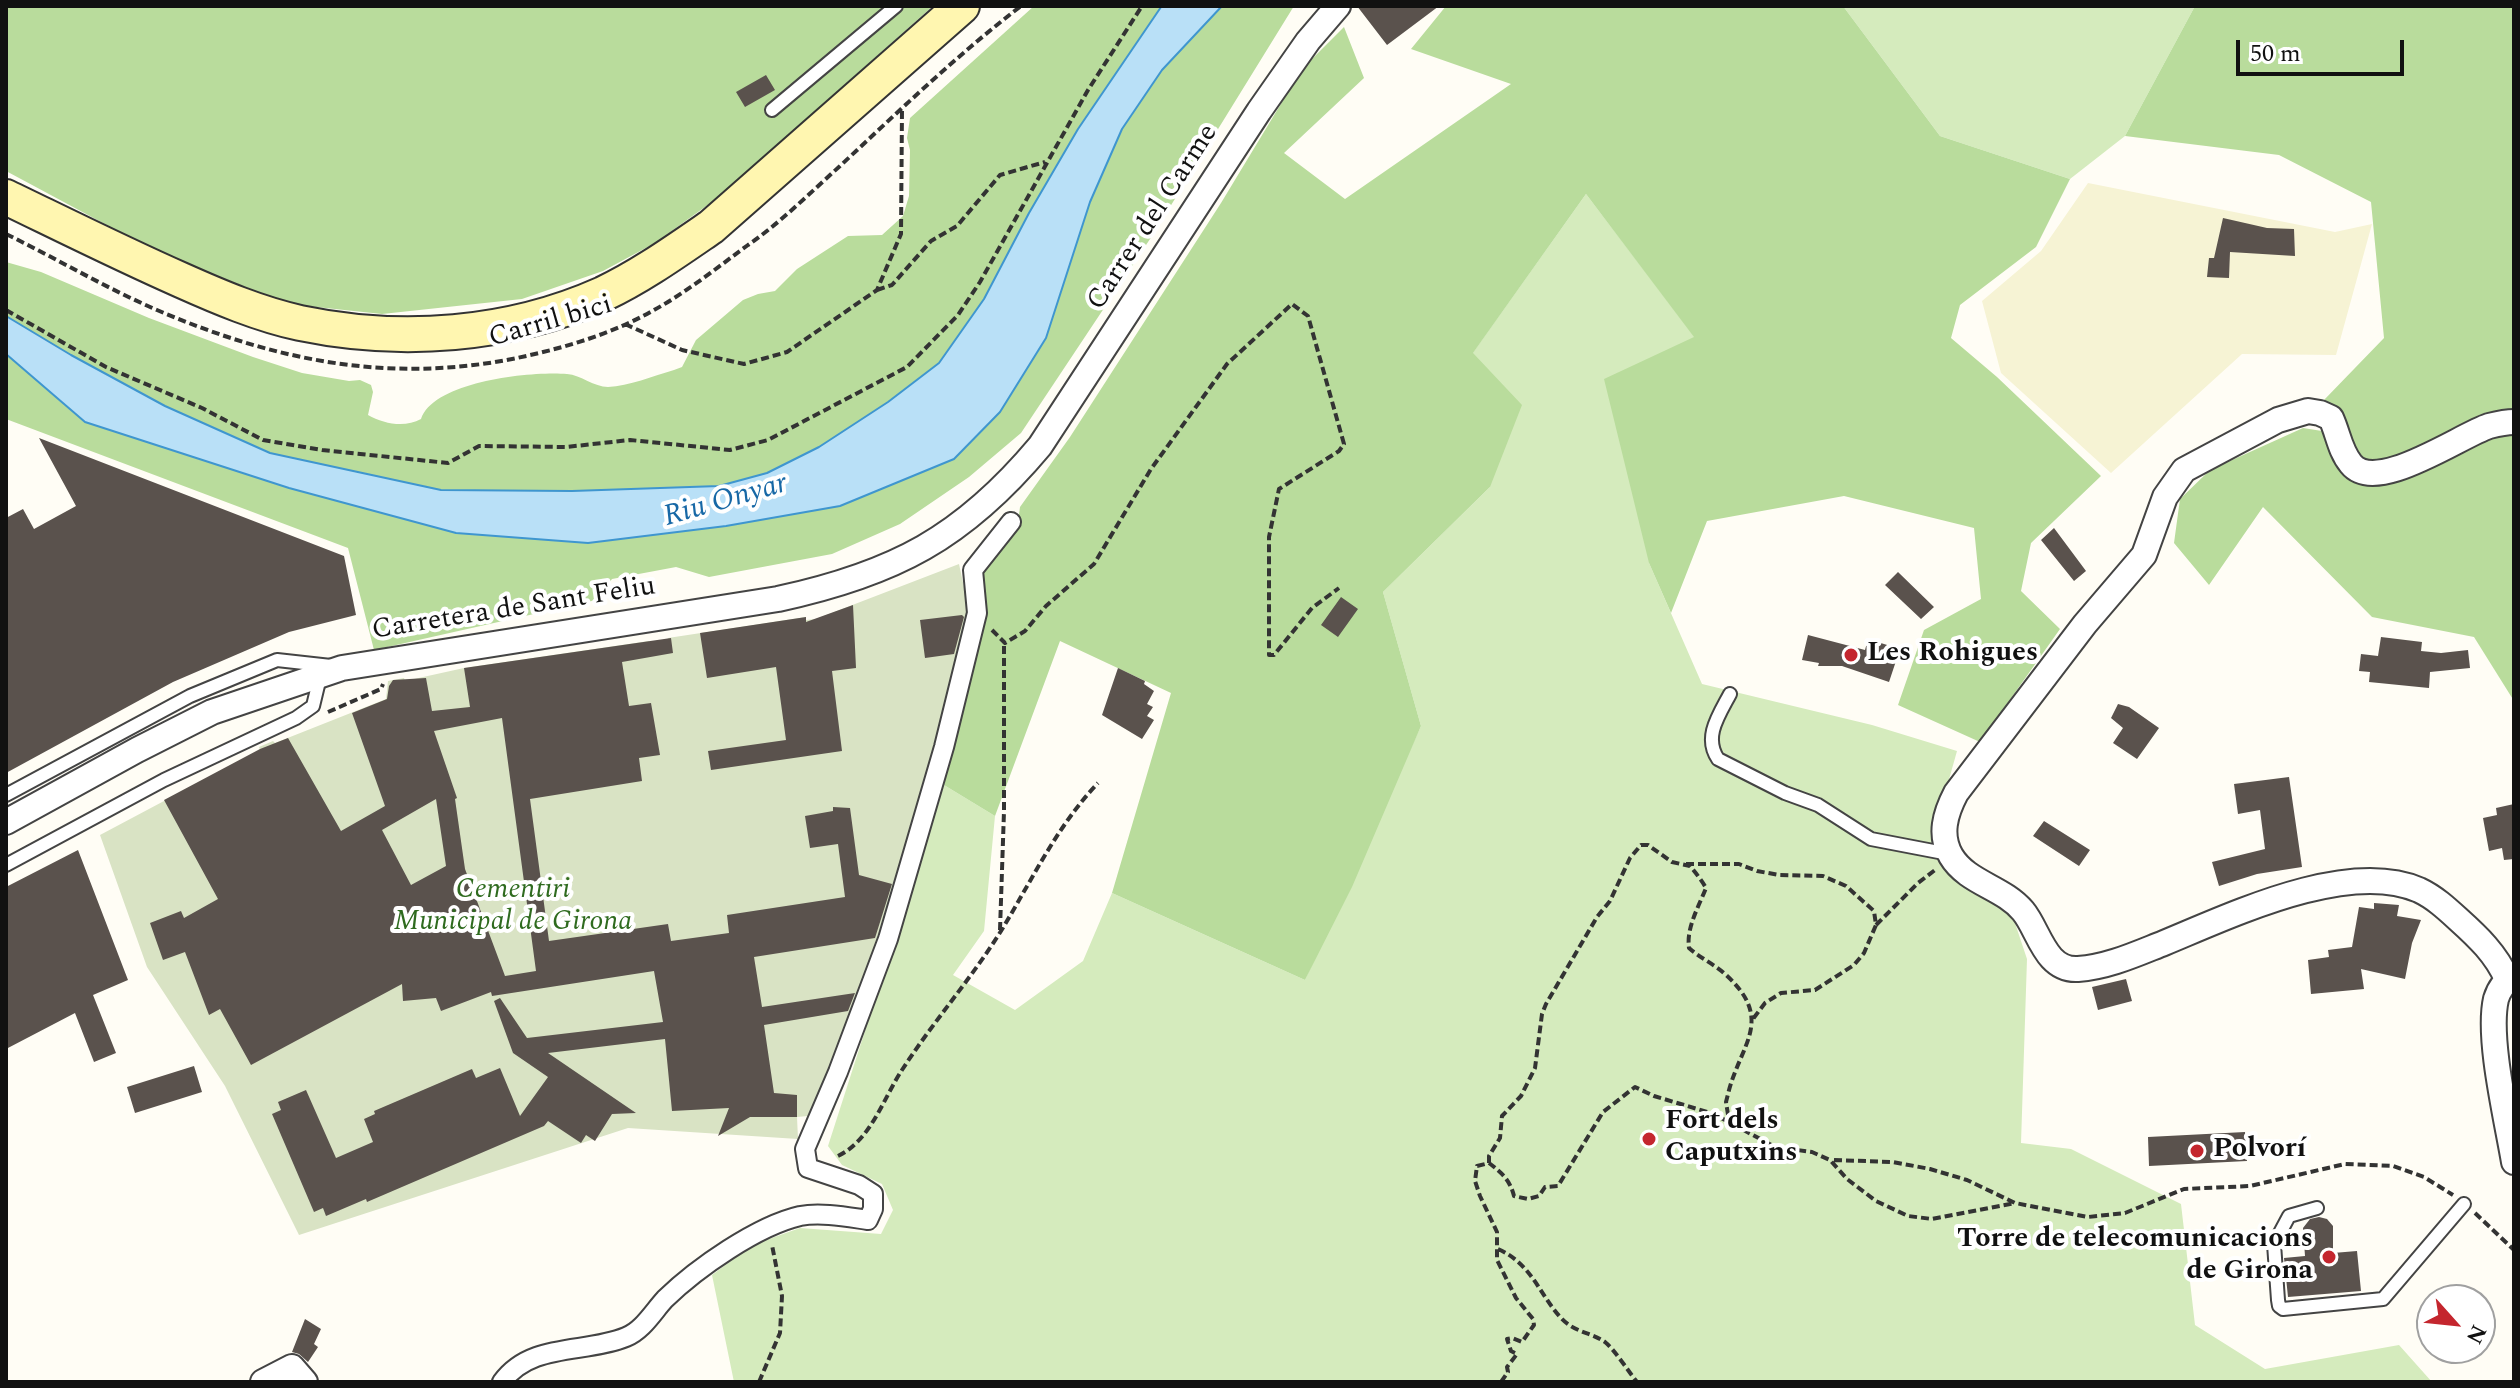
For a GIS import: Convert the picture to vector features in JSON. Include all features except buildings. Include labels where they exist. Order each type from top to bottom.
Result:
[{"type":"main road","points":[[6,197],[217,296],[299,323],[342,330],[423,335],[519,323],[603,293],[671,255],[711,227],[962,6]]},
{"type":"street","name":"Carrer del Carme","points":[[1024,465],[1052,429],[1284,74],[1338,6]]},
{"type":"street","points":[[2514,422],[2488,426],[2405,465],[2382,473],[2366,474],[2352,467],[2331,418],[2308,411],[2278,420],[2184,470],[2165,497],[2144,555],[2085,624],[1956,793],[1944,822],[1952,857],[1970,875],[2014,901],[2026,915],[2050,957],[2061,966],[2072,969],[2116,962],[2239,913],[2320,886],[2357,881],[2403,885],[2436,899],[2489,950],[2510,977],[2496,1000],[2494,1024],[2514,1162]]},
{"type":"street","name":"Carretera de Sant Feliu","points":[[6,822],[212,712],[331,672],[832,588],[908,558],[946,536],[977,512],[1024,465]]},
{"type":"street","points":[[502,1382],[542,1353],[601,1345],[629,1336],[693,1276],[767,1227],[803,1215],[868,1220],[873,1209],[873,1194],[859,1185],[808,1168],[805,1149],[888,939],[944,747],[977,613],[973,570],[1011,522]]},
{"type":"street","points":[[263,1382],[292,1367],[305,1382]]},
{"type":"lane","points":[[772,110],[896,6]]},
{"type":"lane","points":[[6,795],[190,696],[277,660],[331,672],[313,706],[296,718],[164,780],[6,865]]},
{"type":"lane","points":[[1730,694],[1711,735],[1712,750],[1718,759],[1785,793],[1818,805],[1871,839],[1952,857]]},
{"type":"lane","points":[[2317,1208],[2289,1216],[2276,1236],[2278,1300],[2283,1309],[2383,1299],[2464,1204]]},
{"type":"path","name":"Carril bici","points":[[6,234],[170,315],[279,352],[346,365],[410,370],[489,363],[561,347],[625,324],[664,304],[748,246],[980,38],[1021,6]]},
{"type":"path","points":[[6,310],[106,367],[202,408],[263,440],[322,450],[448,463],[479,446],[566,447],[630,440],[730,450],[768,440],[907,367],[936,340],[966,304],[1088,90],[1142,6]]},
{"type":"path","points":[[877,290],[901,234],[902,109]]},
{"type":"path","points":[[625,324],[682,350],[744,364],[787,352],[877,290],[892,285],[931,241],[957,226],[1000,175],[1046,162]]},
{"type":"path","points":[[1005,643],[1025,631],[1046,606],[1094,564],[1151,469],[1227,364],[1292,304],[1308,316],[1344,444],[1339,451],[1279,489],[1269,537],[1269,655],[1274,655],[1312,608],[1339,588]]},
{"type":"path","points":[[977,613],[1005,643],[1000,933]]},
{"type":"path","points":[[831,1160],[851,1150],[874,1120],[901,1071],[1000,933],[1078,804],[1098,783]]},
{"type":"path","points":[[1753,1019],[1747,1000],[1724,972],[1689,948],[1689,934],[1696,908],[1706,888],[1690,866],[1672,862],[1648,845],[1636,850],[1610,901],[1597,917],[1546,1004],[1535,1068],[1521,1096],[1502,1116],[1500,1138],[1489,1156],[1489,1163],[1511,1184],[1514,1196],[1528,1199],[1539,1196],[1545,1187],[1558,1186],[1603,1112],[1635,1087],[1729,1121],[1775,1147],[1812,1152],[1831,1161],[1847,1179],[1876,1201],[1908,1216],[1932,1219],[2015,1203]]},
{"type":"path","points":[[1729,1121],[1728,1094],[1743,1058],[1753,1019],[1765,1003],[1781,993],[1815,990],[1854,965],[1864,953],[1876,925],[1926,875],[1952,857]]},
{"type":"path","points":[[1685,865],[1739,864],[1779,875],[1823,876],[1860,896],[1874,911],[1876,925]]},
{"type":"path","points":[[1831,1161],[1893,1162],[1930,1169],[1967,1180],[2015,1203],[2076,1216],[2105,1217],[2125,1213],[2184,1189],[2250,1186],[2345,1164],[2393,1166],[2424,1177],[2464,1204],[2514,1250]]},
{"type":"path","points":[[1489,1163],[1477,1166],[1475,1181],[1497,1232],[1497,1260],[1501,1270],[1534,1325],[1522,1342],[1507,1339],[1511,1351],[1517,1354],[1501,1382]]},
{"type":"path","points":[[759,1382],[780,1333],[782,1296],[777,1261],[767,1227]]},
{"type":"path","points":[[1498,1249],[1517,1260],[1572,1328],[1607,1344],[1637,1382]]},
{"type":"shaded area","points":[[2088,183],[2335,232],[2372,224],[2336,355],[2242,354],[2111,473],[2001,373],[1982,301],[2041,251]]},
{"type":"green space","points":[[6,6],[933,6],[716,199],[655,243],[603,271],[522,299],[382,314],[288,304],[157,252],[6,171]]},
{"type":"green space","points":[[1034,6],[1162,6],[1078,129],[984,299],[939,363],[888,402],[819,447],[767,473],[719,486],[572,491],[441,490],[270,453],[165,406],[6,316],[6,262],[41,272],[149,318],[253,357],[302,373],[360,380],[371,385],[373,392],[368,415],[394,424],[421,419],[430,406],[444,396],[486,381],[531,374],[567,374],[608,387],[641,380],[682,367],[696,340],[743,300],[775,291],[797,269],[848,236],[882,235],[903,216],[909,196],[910,150],[907,138],[910,118]]},
{"type":"green space","points":[[1222,6],[1294,6],[1152,236],[1021,433],[969,477],[900,524],[832,554],[709,577],[676,567],[612,579],[596,600],[374,650],[348,548],[6,419],[6,354],[86,422],[289,488],[456,533],[954,459],[1000,412],[1046,338],[1090,202],[1122,129],[1162,70]]},
{"type":"green space","points":[[1446,6],[1843,6],[1940,136],[2070,179],[2036,247],[1960,305],[1951,338],[1997,377],[2101,476],[2031,543],[2021,591],[2060,629],[1980,742],[1898,705],[1924,630],[1981,599],[1974,528],[1844,496],[1707,521],[1671,613],[1649,563],[1604,379],[1694,337],[1586,194],[1473,353],[1522,405],[1490,487],[1383,592],[1421,726],[1352,887],[1305,980],[1112,893],[1171,693],[1060,641],[995,816],[944,785],[984,607],[978,571],[1018,522],[1020,507],[1070,437],[1221,203],[1302,69],[1344,27],[1364,78],[1284,153],[1345,199],[1511,84],[1411,49]]},
{"type":"green space","points":[[1843,6],[2195,6],[2125,136],[2070,179],[1940,136]]},
{"type":"green space","points":[[2195,6],[2514,6],[2514,413],[2388,464],[2365,465],[2355,455],[2324,400],[2384,338],[2371,202],[2279,155],[2125,136]]},
{"type":"green space","points":[[1586,194],[1695,337],[1649,563],[1702,684],[1872,725],[1957,751],[1934,833],[1939,861],[2011,911],[2027,959],[2021,1143],[2071,1149],[2181,1204],[2195,1325],[2265,1369],[2399,1345],[2432,1382],[734,1382],[712,1275],[752,1245],[800,1228],[881,1234],[893,1210],[882,1184],[842,1165],[828,1146],[944,785],[995,816],[984,931],[953,975],[1015,1010],[1083,961],[1112,893],[1305,980],[1421,726],[1383,592],[1490,487],[1472,354]]},
{"type":"green space","points":[[2303,428],[2322,431],[2344,471],[2363,485],[2426,466],[2494,434],[2514,431],[2514,701],[2474,637],[2372,617],[2263,507],[2209,585],[2174,543],[2180,499],[2210,470]]},
{"type":"green space","name":"Cementiri Municipal de Girona","points":[[959,564],[969,622],[882,940],[816,1105],[808,1116],[797,1117],[798,1139],[628,1128],[299,1235],[225,1086],[147,967],[100,835],[260,750],[259,747],[386,699],[388,681],[404,678],[405,681],[464,668],[649,641],[650,644],[667,641],[668,638],[806,617],[806,620],[816,619]]},
{"type":"water","name":"Riu Onyar","points":[[1222,6],[1162,70],[1122,129],[1090,202],[1046,338],[1000,412],[954,459],[840,506],[726,526],[588,543],[456,533],[289,488],[85,422],[6,354],[6,316],[165,406],[270,453],[441,490],[572,491],[719,486],[767,473],[819,447],[888,402],[939,363],[984,299],[1078,129],[1161,7]]},
{"type":"place","name":"Les Rohigues","points":[[1851,655]]},
{"type":"place","name":"Fort dels Caputxins","points":[[1649,1139]]},
{"type":"place","name":"Polvorí","points":[[2197,1151]]},
{"type":"place","name":"Torre de telecomunicacions de Girona","points":[[2329,1257]]}]
